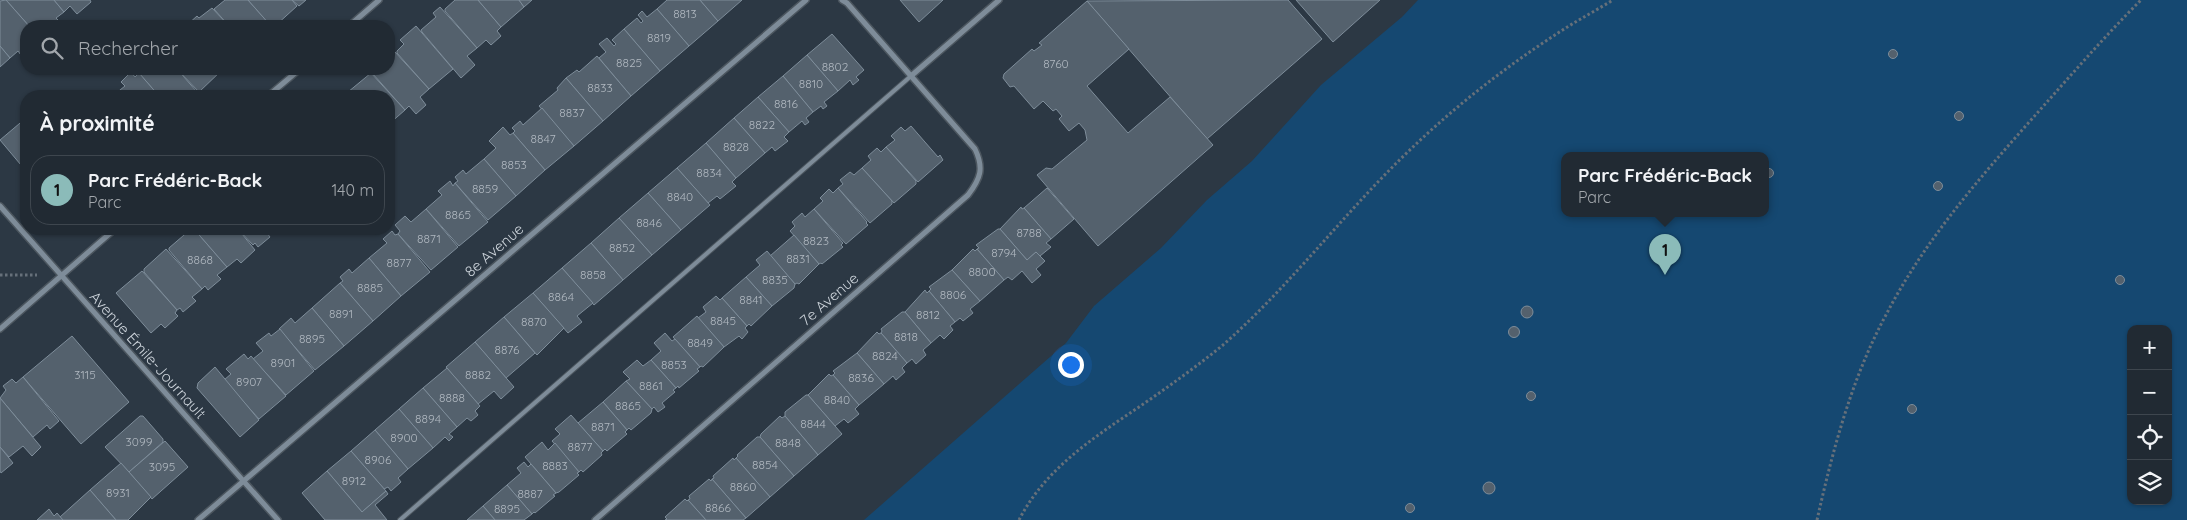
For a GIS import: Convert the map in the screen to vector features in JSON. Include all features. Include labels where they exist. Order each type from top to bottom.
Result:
[{"type":"street","points":[[356,20],[379,0]]},
{"type":"street","name":"8e Avenue","points":[[198,520],[806,0]]},
{"type":"street","points":[[842,0],[847,3],[911,76],[999,0]]},
{"type":"street","points":[[275,90],[293,75]]},
{"type":"street","name":"7e Avenue","points":[[595,520],[968,195],[977,183],[982,170],[980,159],[975,149],[911,76]]},
{"type":"street","name":"Avenue Émile-Journault","points":[[0,206],[20,229]]},
{"type":"street","name":"Avenue Émile-Journault","points":[[25,235],[278,520]]},
{"type":"street","points":[[0,329],[108,235]]},
{"type":"lane","points":[[400,520],[911,76]]},
{"type":"path","points":[[1020,519],[1028,502],[1045,480],[1064,462],[1113,424],[1197,366],[1248,323],[1414,145],[1479,89],[1516,62],[1558,32],[1613,0]]},
{"type":"path","points":[[1817,520],[1839,431],[1854,389],[1886,314],[1906,278],[1931,241],[2003,151],[2086,57],[2141,0]]},
{"type":"path","points":[[0,274],[61,276]]},
{"type":"shaded area","points":[[1418,0],[2187,0],[2187,520],[864,520],[1066,343],[1094,306],[1161,248],[1207,200],[1252,161],[1321,85],[1402,17]]},
{"type":"building","points":[[6,0],[54,0],[64,12],[56,18],[58,20],[24,20]]},
{"type":"building","points":[[6,0],[24,20],[20,20],[20,54],[18,51],[10,58],[0,46],[0,1]]},
{"type":"building","points":[[54,0],[90,0],[91,2],[77,14],[70,6],[64,12]]},
{"type":"building","points":[[225,0],[248,0],[266,20],[224,20],[214,9]]},
{"type":"building","points":[[248,0],[292,0],[297,6],[282,20],[266,20]]},
{"type":"building","points":[[292,0],[306,0],[299,6]]},
{"type":"building","points":[[455,0],[478,0],[501,27],[497,31],[501,36],[491,45],[486,40],[477,48],[445,11]]},
{"type":"building","points":[[478,0],[519,0],[524,7],[501,27]]},
{"type":"building","points":[[519,0],[532,0],[524,7]]},
{"type":"building","points":[[667,0],[700,0],[718,21],[689,46],[657,9]]},
{"type":"building","points":[[700,0],[742,0],[718,21]]},
{"type":"building","points":[[900,0],[943,0],[919,22]]},
{"type":"building","points":[[1288,0],[1322,39],[1207,139],[1087,1]]},
{"type":"building","points":[[1296,0],[1380,0],[1333,42]]},
{"type":"building","points":[[1087,1],[1129,49],[1087,86],[1128,133],[1170,97],[1213,145],[1098,246],[1037,175],[1046,168],[1052,169],[1087,140],[1085,130],[1079,123],[1069,131],[1059,119],[1062,116],[1056,109],[1053,111],[1043,101],[1034,109],[1014,86],[1010,87],[1003,78],[1004,74],[1032,49],[1034,51],[1042,45],[1039,43]]},
{"type":"building","points":[[440,7],[477,48],[467,56],[475,65],[461,78],[421,30],[436,17],[433,13]]},
{"type":"building","points":[[212,8],[223,20],[193,20],[197,16],[199,18]]},
{"type":"building","points":[[657,9],[689,46],[660,71],[624,29],[637,18],[641,23],[643,21],[638,15],[642,11],[647,17]]},
{"type":"building","points":[[416,26],[453,69],[429,89],[397,53],[404,44],[400,40]]},
{"type":"building","points":[[624,29],[660,71],[631,96],[599,58],[606,52],[599,44],[607,38],[614,46],[616,44],[612,40]]},
{"type":"building","points":[[832,34],[864,70],[856,77],[859,80],[853,85],[850,80],[838,91],[807,55]]},
{"type":"building","points":[[0,46],[10,58],[0,67]]},
{"type":"building","points":[[1893,49],[1898,54],[1893,59],[1888,54]]},
{"type":"building","points":[[395,52],[429,89],[420,97],[426,105],[416,114],[409,106],[405,110],[395,99],[395,90],[387,90],[374,75],[395,75]]},
{"type":"building","points":[[807,55],[838,91],[824,102],[827,106],[823,109],[821,106],[813,112],[783,76]]},
{"type":"building","points":[[597,56],[631,96],[603,121],[566,78],[577,70],[579,72]]},
{"type":"building","points":[[128,75],[135,77],[141,75],[154,90],[120,90],[125,86],[121,82]]},
{"type":"building","points":[[141,75],[182,75],[195,90],[154,90]]},
{"type":"building","points":[[183,75],[217,75],[201,90],[197,90]]},
{"type":"building","points":[[369,75],[373,75],[387,90],[350,90]]},
{"type":"building","points":[[783,76],[813,112],[806,118],[809,122],[805,125],[802,121],[789,132],[758,97]]},
{"type":"building","points":[[566,78],[603,121],[574,146],[539,106],[558,90],[557,88]]},
{"type":"building","points":[[758,97],[789,132],[784,137],[788,141],[775,151],[772,147],[765,153],[734,118]]},
{"type":"building","points":[[395,99],[405,110],[395,119]]},
{"type":"building","points":[[542,108],[574,146],[545,170],[513,133],[515,131],[512,128],[520,121],[523,125]]},
{"type":"building","points":[[1959,112],[1963,116],[1959,120],[1955,116]]},
{"type":"building","points":[[734,118],[765,153],[736,178],[706,143]]},
{"type":"building","points":[[20,123],[20,164],[0,140]]},
{"type":"building","points":[[911,126],[938,157],[940,155],[943,160],[918,182],[886,147],[895,140],[891,136],[901,127],[905,131]]},
{"type":"building","points":[[503,127],[510,135],[513,133],[545,170],[516,196],[484,159],[496,148],[489,141]]},
{"type":"building","points":[[706,143],[736,178],[732,182],[736,186],[720,199],[717,196],[708,203],[677,168]]},
{"type":"building","points":[[886,147],[916,181],[916,184],[894,203],[862,168],[871,160],[868,156],[877,148],[881,152]]},
{"type":"building","points":[[484,159],[516,196],[488,220],[455,183],[458,181],[455,177],[463,170],[466,174]]},
{"type":"building","points":[[677,168],[710,205],[681,230],[648,193]]},
{"type":"building","points":[[862,168],[892,201],[892,204],[870,223],[838,188],[843,184],[840,180],[850,172],[854,175]]},
{"type":"building","points":[[1769,169],[1772,170],[1772,176],[1769,177]]},
{"type":"building","points":[[450,181],[453,186],[455,183],[488,222],[459,246],[426,209],[442,195],[438,191]]},
{"type":"building","points":[[1938,182],[1942,186],[1938,190],[1934,186]]},
{"type":"building","points":[[838,188],[868,225],[846,244],[814,209],[823,201],[820,198],[829,189],[833,193]]},
{"type":"building","points":[[1047,188],[1074,219],[1051,239],[1024,208]]},
{"type":"building","points":[[648,193],[681,230],[652,255],[619,218]]},
{"type":"building","points":[[1021,207],[1022,209],[1024,208],[1051,239],[1046,243],[1051,247],[1040,256],[1036,252],[1027,260],[1000,229]]},
{"type":"building","points":[[426,209],[458,247],[431,270],[398,234],[400,231],[395,225],[405,216],[411,222]]},
{"type":"building","points":[[814,209],[843,243],[841,245],[843,247],[822,264],[819,264],[790,231],[795,226],[792,222],[802,213],[805,217]]},
{"type":"building","points":[[619,218],[652,255],[623,280],[591,243]]},
{"type":"building","points":[[998,229],[1027,260],[1036,252],[1045,261],[1036,269],[1041,275],[1032,283],[1022,271],[1012,280],[1008,277],[1004,280],[977,249],[979,248],[976,245]]},
{"type":"building","points":[[398,234],[430,272],[401,296],[369,258],[387,243],[383,239],[388,235]]},
{"type":"building","points":[[184,235],[199,235],[227,267],[217,275],[221,279],[208,290],[205,286],[202,289],[169,248]]},
{"type":"building","points":[[199,235],[243,235],[255,250],[241,263],[237,259],[227,267]]},
{"type":"building","points":[[244,235],[268,235],[270,237],[258,247],[255,243],[253,245]]},
{"type":"building","points":[[794,235],[819,264],[799,284],[795,284],[770,256]]},
{"type":"building","points":[[591,243],[623,280],[594,305],[562,268]]},
{"type":"building","points":[[166,249],[202,289],[192,297],[196,301],[183,312],[180,308],[177,310],[144,272],[144,269]]},
{"type":"building","points":[[973,249],[975,251],[977,249],[1004,280],[980,301],[952,270]]},
{"type":"building","points":[[767,251],[795,284],[794,288],[772,306],[746,277],[760,265],[756,260]]},
{"type":"building","points":[[369,258],[401,296],[373,321],[340,283],[343,281],[340,277],[349,269],[352,273]]},
{"type":"building","points":[[562,268],[593,303],[577,316],[582,322],[568,333],[533,293]]},
{"type":"building","points":[[952,270],[980,301],[970,309],[973,313],[963,321],[960,318],[955,322],[929,291],[931,289],[929,287]]},
{"type":"building","points":[[142,271],[177,310],[175,313],[178,316],[165,328],[161,324],[151,333],[116,293]]},
{"type":"building","points":[[2120,276],[2124,280],[2120,284],[2116,280]]},
{"type":"building","points":[[746,277],[772,306],[751,326],[749,324],[747,326],[722,298]]},
{"type":"building","points":[[340,283],[373,321],[344,346],[312,308]]},
{"type":"building","points":[[925,290],[927,293],[929,291],[955,322],[950,326],[953,330],[944,339],[940,335],[931,343],[905,312]]},
{"type":"building","points":[[533,293],[564,328],[537,355],[504,317]]},
{"type":"building","points":[[716,296],[720,300],[722,298],[747,326],[745,328],[748,332],[742,339],[739,336],[724,347],[698,318],[706,312],[703,307]]},
{"type":"building","points":[[1529,306],[1532,307],[1532,317],[1525,318],[1522,317],[1521,310],[1522,307]]},
{"type":"building","points":[[312,308],[344,346],[315,370],[279,329],[291,318],[295,323]]},
{"type":"building","points":[[902,312],[905,312],[931,343],[923,350],[926,355],[916,364],[912,359],[907,363],[881,333],[881,329]]},
{"type":"building","points":[[697,316],[724,347],[703,367],[700,367],[673,337]]},
{"type":"building","points":[[504,317],[535,353],[506,378],[475,342]]},
{"type":"building","points":[[1512,327],[1516,327],[1519,332],[1518,336],[1512,337],[1509,334],[1509,330]]},
{"type":"building","points":[[280,329],[314,371],[286,395],[253,359],[263,351],[256,343],[269,333],[271,336]]},
{"type":"building","points":[[877,332],[881,333],[907,363],[902,368],[905,372],[896,380],[893,376],[884,384],[857,353]]},
{"type":"building","points":[[665,333],[672,341],[675,339],[700,367],[697,369],[699,371],[679,388],[678,386],[676,388],[651,360],[661,351],[654,343]]},
{"type":"building","points":[[72,336],[129,402],[81,444],[23,377]]},
{"type":"building","points":[[475,342],[514,387],[501,399],[494,391],[478,404],[446,367]]},
{"type":"building","points":[[857,353],[884,384],[859,405],[833,375],[835,373],[833,371]]},
{"type":"building","points":[[244,354],[248,359],[251,356],[286,396],[259,419],[224,380],[231,374],[226,369]]},
{"type":"building","points":[[637,360],[643,366],[651,360],[676,388],[673,390],[675,392],[662,403],[665,407],[658,412],[654,407],[652,409],[626,381],[630,379],[623,372]]},
{"type":"building","points":[[215,367],[259,420],[240,437],[197,388],[198,383]]},
{"type":"building","points":[[447,368],[480,406],[475,411],[478,415],[471,421],[467,418],[457,427],[423,388]]},
{"type":"building","points":[[829,374],[833,375],[859,405],[855,409],[859,414],[848,423],[844,419],[835,426],[808,395]]},
{"type":"building","points":[[23,377],[59,421],[50,429],[47,425],[33,437],[0,398],[6,390],[3,386],[12,379],[16,383]]},
{"type":"building","points":[[626,381],[652,409],[651,413],[631,430],[629,428],[627,430],[603,402]]},
{"type":"building","points":[[423,388],[457,427],[449,434],[453,437],[449,441],[445,437],[433,448],[399,409]]},
{"type":"building","points":[[1531,392],[1535,396],[1531,400],[1527,396]]},
{"type":"building","points":[[806,395],[842,434],[818,455],[785,416],[785,412]]},
{"type":"building","points":[[0,398],[41,447],[32,456],[23,446],[9,457],[0,447]]},
{"type":"building","points":[[603,402],[627,430],[625,432],[627,434],[607,451],[605,449],[603,451],[578,423]]},
{"type":"building","points":[[1912,405],[1916,409],[1912,413],[1908,409]]},
{"type":"building","points":[[399,409],[433,448],[408,469],[375,430]]},
{"type":"building","points":[[571,415],[603,451],[602,455],[583,472],[581,470],[579,472],[552,441],[560,434],[555,429]]},
{"type":"building","points":[[140,416],[143,416],[163,439],[163,442],[129,472],[105,447]]},
{"type":"building","points":[[780,416],[782,418],[785,416],[818,455],[794,476],[760,437]]},
{"type":"building","points":[[375,430],[408,469],[398,478],[401,482],[391,491],[388,487],[384,489],[351,451]]},
{"type":"building","points":[[757,437],[760,437],[794,476],[770,497],[736,458]]},
{"type":"building","points":[[165,441],[188,467],[152,499],[129,472]]},
{"type":"building","points":[[542,442],[548,450],[555,443],[579,472],[577,473],[579,475],[556,493],[525,457]]},
{"type":"building","points":[[0,447],[13,463],[1,473],[0,471]]},
{"type":"building","points":[[351,451],[386,491],[362,512],[327,471]]},
{"type":"building","points":[[733,458],[734,460],[736,458],[770,497],[746,518],[712,479]]},
{"type":"building","points":[[524,462],[528,467],[531,464],[556,493],[553,495],[555,496],[532,514],[507,485],[521,473],[517,468]]},
{"type":"building","points":[[121,463],[151,497],[128,520],[116,520],[90,490]]},
{"type":"building","points":[[327,471],[362,512],[386,491],[388,494],[375,505],[387,520],[325,520],[302,493]]},
{"type":"building","points":[[709,479],[711,481],[712,479],[746,518],[743,520],[706,520],[688,500],[690,499],[689,496]]},
{"type":"building","points":[[1487,482],[1491,482],[1495,488],[1491,494],[1487,494],[1483,490],[1483,486]]},
{"type":"building","points":[[507,485],[532,514],[524,520],[495,520],[483,506]]},
{"type":"building","points":[[90,490],[116,520],[63,520],[60,517]]},
{"type":"building","points":[[685,499],[706,520],[665,520],[667,519],[665,517]]},
{"type":"building","points":[[1410,504],[1414,508],[1410,512],[1406,508]]},
{"type":"building","points":[[483,506],[495,520],[467,520]]},
{"type":"building","points":[[49,509],[54,516],[57,513],[63,520],[37,520]]},
{"type":"place","name":"Parc Frédéric-Back","points":[[1665,275]]}]
